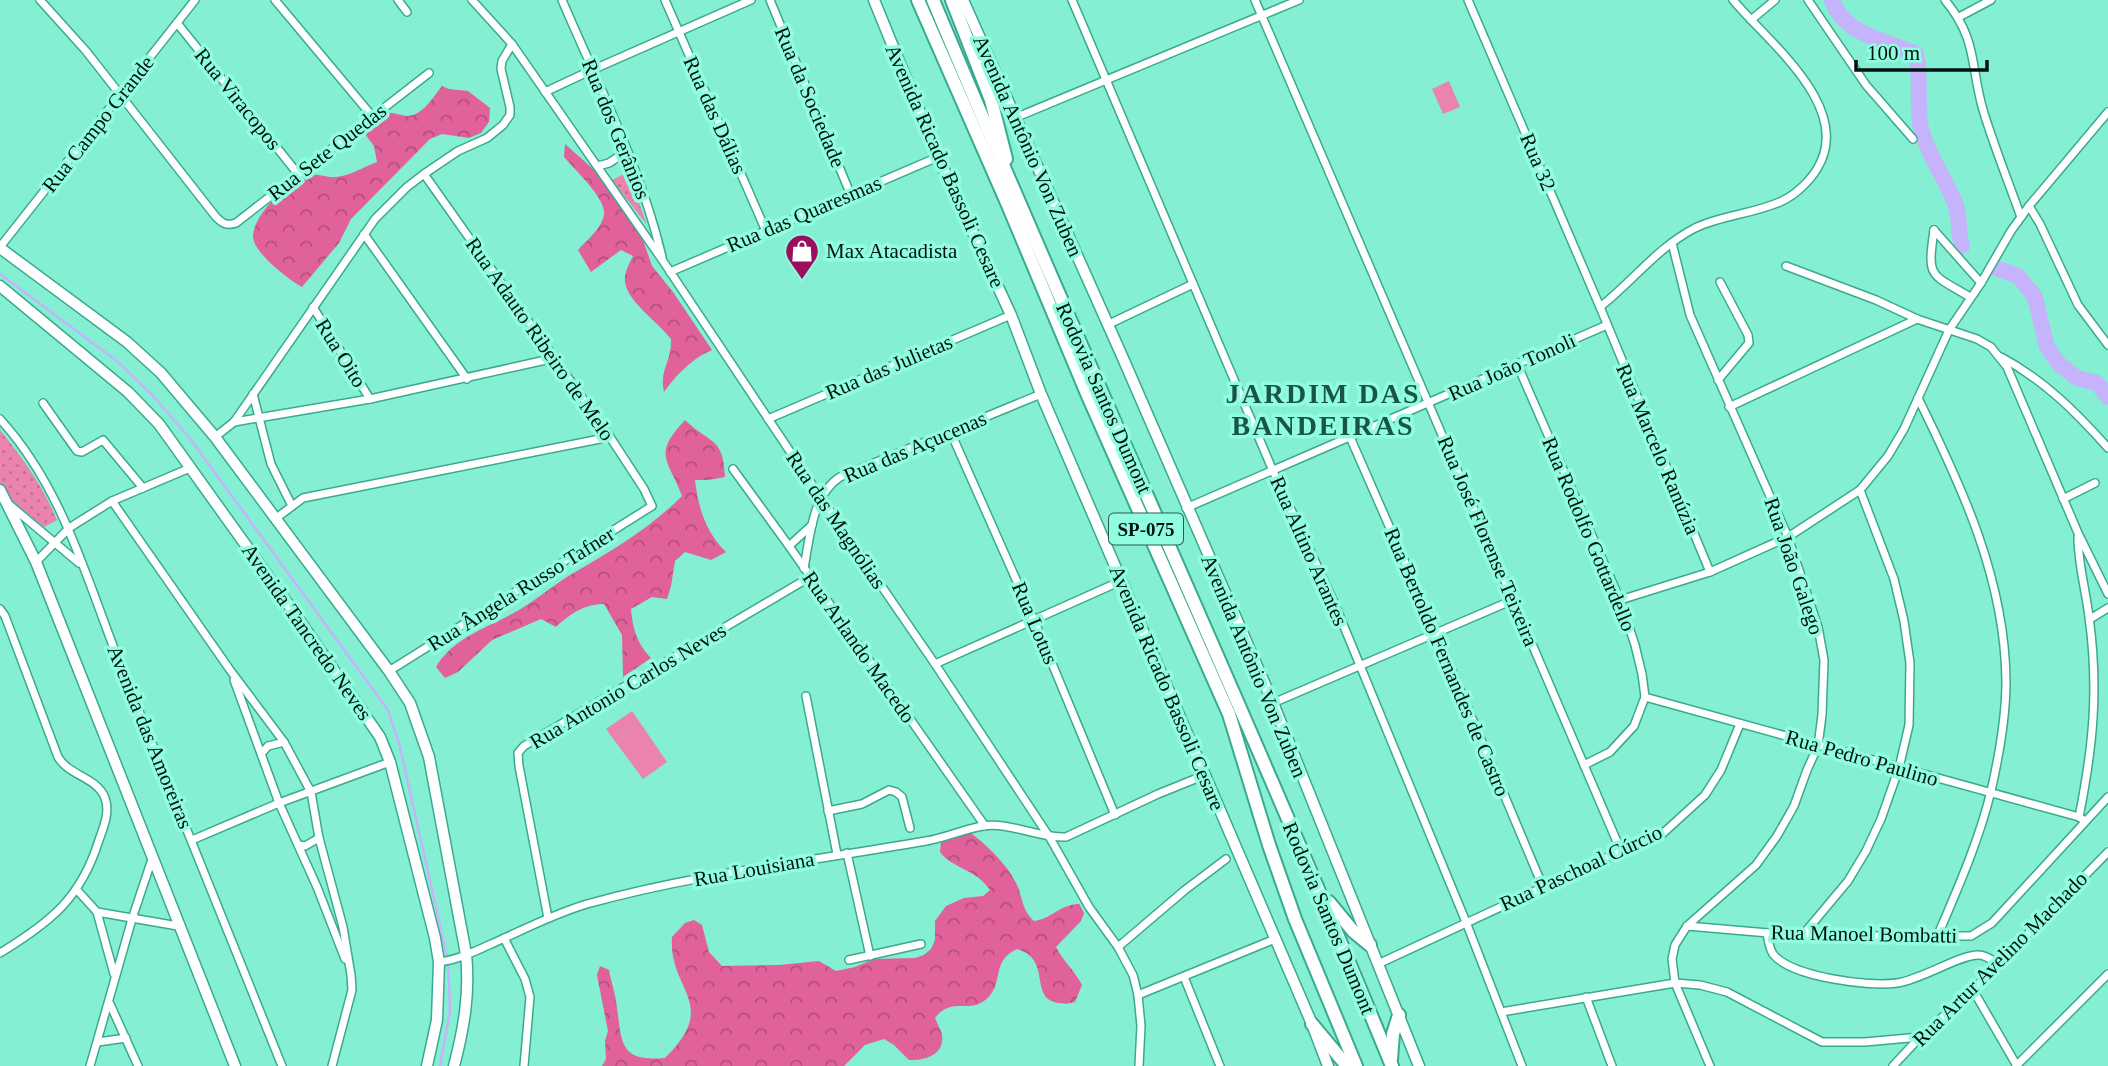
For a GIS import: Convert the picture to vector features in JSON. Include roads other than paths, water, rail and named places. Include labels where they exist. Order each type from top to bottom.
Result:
[{"type":"highway","name":"Rodovia Santos Dumont","points":[[918,0],[1088,396],[1229,714],[1295,919],[1356,1066]]},
{"type":"highway","name":"Rodovia Santos Dumont","points":[[933,0],[1019,207],[1315,878],[1392,1066]]},
{"type":"highway","points":[[953,0],[991,100],[1019,207]]},
{"type":"highway","points":[[1315,878],[1339,915],[1370,945]]},
{"type":"highway","points":[[1392,1066],[1391,1042],[1399,1014]]},
{"type":"highway","points":[[1312,1024],[1347,1066]]},
{"type":"main road","name":"Avenida Ricado Bassoli Cesare","points":[[874,0],[938,157],[1011,315],[1041,394],[1328,1066]]},
{"type":"main road","name":"Avenida Antônio Von Zuben","points":[[963,0],[1017,117],[1273,703],[1419,1066]]},
{"type":"main road","points":[[0,247],[127,342],[161,373],[215,437],[410,703],[429,757],[463,956],[469,977],[467,1008],[454,1066]]},
{"type":"main road","name":"Avenida Tancredo Neves","points":[[0,286],[145,408],[159,424],[380,737],[390,762],[442,962],[437,1020],[427,1066]]},
{"type":"main road","name":"Avenida das Amoreiras","points":[[0,490],[36,562],[235,1066]]},
{"type":"street","points":[[40,0],[122,96]]},
{"type":"street","name":"Rua Campo Grande","points":[[0,247],[122,96],[195,0]]},
{"type":"street","points":[[275,0],[372,116]]},
{"type":"street","points":[[398,0],[407,12]]},
{"type":"street","name":"Rua das Magnólias","points":[[472,0],[512,44],[598,166],[1050,838],[1089,907],[1118,947],[1133,975],[1141,1026],[1139,1066]]},
{"type":"street","name":"Rua dos Gerânios","points":[[562,0],[627,151],[654,222],[663,261]]},
{"type":"street","name":"Rua das Dálias","points":[[665,0],[766,231]]},
{"type":"street","points":[[545,92],[751,0]]},
{"type":"street","name":"Rua da Sociedade","points":[[770,0],[850,193]]},
{"type":"street","name":"Rua Altino Arantes","points":[[1072,0],[1273,471],[1333,600],[1466,922],[1522,1066]]},
{"type":"street","name":"Rua José Florense Teixeira","points":[[1255,0],[1621,851]]},
{"type":"street","points":[[1017,117],[1299,0]]},
{"type":"street","name":"Rua 32","points":[[1468,0],[1607,326]]},
{"type":"street","points":[[1600,307],[1672,243],[1713,221],[1783,201],[1807,182],[1821,163],[1827,138],[1822,109],[1809,86],[1733,0]]},
{"type":"street","points":[[1751,20],[1775,0]]},
{"type":"street","points":[[1808,0],[1870,90],[1913,139]]},
{"type":"street","points":[[1945,0],[1959,17],[1968,36],[1982,108],[2021,217]]},
{"type":"street","points":[[1959,17],[1991,0]]},
{"type":"street","name":"Rua Viracopos","points":[[177,23],[298,174]]},
{"type":"street","points":[[215,437],[234,422],[363,234],[392,202],[424,174],[503,125],[510,115],[501,69],[502,61],[512,44]]},
{"type":"street","name":"Rua Sete Quedas","points":[[122,96],[222,223],[229,225],[236,223],[429,73]]},
{"type":"street","points":[[1620,600],[1710,572],[1788,537],[1860,490],[1888,456],[1904,429],[1949,330],[2021,217],[2108,112]]},
{"type":"street","points":[[598,166],[609,163],[627,151]]},
{"type":"street","name":"Rua das Quaresmas","points":[[670,271],[938,157]]},
{"type":"street","name":"Rua Adauto Ribeiro de Melo","points":[[424,174],[610,436],[652,506]]},
{"type":"street","points":[[2029,206],[2078,305],[2108,345]]},
{"type":"street","points":[[1970,297],[1936,276],[1931,269],[1929,263],[1934,230],[1980,283]]},
{"type":"street","points":[[363,234],[467,379]]},
{"type":"street","name":"Rua João Galego","points":[[1672,243],[1690,315],[1788,537],[1818,626],[1824,660],[1818,746],[1794,806],[1756,865],[1687,926],[1675,945],[1672,959],[1675,983]]},
{"type":"street","points":[[1786,265],[1917,319],[1977,339],[1991,347],[2000,357],[2026,411],[2078,533],[2108,594]]},
{"type":"street","points":[[1718,380],[1749,343],[1748,335],[1720,282]]},
{"type":"street","points":[[1107,325],[1193,284]]},
{"type":"street","name":"Rua Oito","points":[[313,307],[370,400]]},
{"type":"street","name":"Rua das Julietas","points":[[768,419],[1011,315]]},
{"type":"street","points":[[1730,407],[1917,319]]},
{"type":"street","name":"Rua João Tonoli","points":[[1186,508],[1607,326]]},
{"type":"street","name":"Rua Marcelo Ranúzia","points":[[1607,326],[1710,572]]},
{"type":"street","points":[[2000,357],[2035,378],[2064,401],[2108,448]]},
{"type":"street","points":[[234,422],[370,400],[555,359]]},
{"type":"street","name":"Rua Rodolfo Gottardello","points":[[1517,365],[1620,600],[1635,645],[1645,696]]},
{"type":"street","points":[[253,394],[271,464],[292,506]]},
{"type":"street","name":"Rua das Açucenas","points":[[804,568],[812,524],[829,484],[840,477],[1041,394]]},
{"type":"street","points":[[1918,398],[1947,456],[1983,547],[2003,635],[2006,682],[2002,736],[1990,794],[1968,863],[1937,937]]},
{"type":"street","points":[[43,403],[77,452],[103,440],[143,488]]},
{"type":"street","name":"Avenida das Amoreiras","points":[[0,419],[26,448],[41,471],[69,528],[282,1066]]},
{"type":"street","name":"Rua Lotus","points":[[951,433],[1034,620],[1115,815]]},
{"type":"street","points":[[275,519],[303,498],[610,436]]},
{"type":"street","name":"Rua Bertoldo Fernandes de Castro","points":[[1350,437],[1543,887]]},
{"type":"street","points":[[36,562],[69,528],[111,501],[190,468]]},
{"type":"street","name":"Rua Arlando Macedo","points":[[733,469],[985,826]]},
{"type":"street","points":[[2063,499],[2095,483]]},
{"type":"street","points":[[1802,936],[1848,881],[1881,819],[1899,768],[1909,715],[1910,663],[1905,621],[1894,579],[1860,490]]},
{"type":"street","points":[[111,501],[230,670],[284,741],[311,792],[319,838],[343,927],[351,975],[352,990],[332,1066]]},
{"type":"street","points":[[4,502],[83,566]]},
{"type":"street","name":"Rua Ângela Russo Tafner","points":[[389,671],[652,506]]},
{"type":"street","name":"Rua das Açucenas","points":[[789,546],[812,524]]},
{"type":"street","points":[[2078,533],[2079,557],[2090,619],[2095,708],[2082,819]]},
{"type":"street","name":"Rua Antonio Carlos Neves","points":[[548,918],[518,753],[524,746],[810,577]]},
{"type":"street","points":[[935,664],[1121,581]]},
{"type":"street","points":[[1273,703],[1513,600]]},
{"type":"street","points":[[2090,619],[2108,608]]},
{"type":"street","points":[[0,609],[5,616],[58,757],[70,771],[100,789],[106,799],[108,815],[90,867],[77,891],[38,929],[0,953]]},
{"type":"street","points":[[230,670],[279,803],[299,845],[351,975]]},
{"type":"street","points":[[806,696],[837,854]]},
{"type":"street","points":[[1584,765],[1610,752],[1623,741],[1634,726],[1645,696]]},
{"type":"street","name":"Rua Pedro Paulino","points":[[1645,696],[2082,819]]},
{"type":"street","name":"Rua Paschoal Cúrcio","points":[[1377,964],[1621,851],[1660,836],[1705,794],[1721,771],[1740,724]]},
{"type":"street","points":[[262,753],[268,746],[284,741]]},
{"type":"street","points":[[192,839],[390,762]]},
{"type":"street","points":[[1050,838],[1066,837],[1205,775]]},
{"type":"street","points":[[828,811],[862,804],[889,790],[902,797],[910,828]]},
{"type":"street","name":"Rua Manoel Bombatti","points":[[1687,926],[1802,936],[1971,936],[1992,923],[2082,819],[2108,797]]},
{"type":"street","name":"Rua Louisiana","points":[[442,962],[463,956],[548,918],[587,904],[671,884],[837,854],[929,841],[985,826],[1030,831],[1050,838]]},
{"type":"street","points":[[299,845],[305,846],[319,838]]},
{"type":"street","name":"Rua Artur Avelino Machado","points":[[1893,1066],[1920,1037],[1973,990],[2108,852]]},
{"type":"street","points":[[846,853],[870,956]]},
{"type":"street","points":[[90,1066],[152,859]]},
{"type":"street","points":[[1118,947],[1226,859]]},
{"type":"street","points":[[77,891],[97,912],[115,976]]},
{"type":"street","points":[[97,912],[178,926]]},
{"type":"street","points":[[1767,933],[1771,952],[1788,964],[1831,979],[1874,985],[1898,983],[1925,976],[1971,956],[1980,955],[1998,964]]},
{"type":"street","points":[[504,938],[525,979],[530,997],[524,1066]]},
{"type":"street","points":[[1138,995],[1275,939]]},
{"type":"street","points":[[849,960],[921,944]]},
{"type":"street","points":[[1973,990],[2016,1066],[2108,974]]},
{"type":"street","points":[[1184,977],[1220,1066]]},
{"type":"street","points":[[1501,1012],[1675,983],[1700,985],[1727,992],[1822,1042],[1920,1037]]},
{"type":"street","points":[[1675,983],[1710,1066]]},
{"type":"street","points":[[1586,998],[1612,1066]]},
{"type":"street","points":[[110,1004],[138,1066]]},
{"type":"street","points":[[98,1042],[126,1038]]},
{"type":"waterway","points":[[1832,0],[1846,22],[1856,29],[1916,54],[1921,129],[1955,203],[1962,246]]},
{"type":"waterway","points":[[1996,268],[2018,276],[2035,297],[2047,347],[2059,364],[2077,378],[2097,383],[2108,397]]},
{"type":"waterway","points":[[0,274],[117,361],[155,398],[191,440],[388,710],[399,743],[448,961],[450,1011],[440,1066]]},
{"type":"place","name":"Max Atacadista","points":[[802,281]]},
{"type":"district","name":"JARDIM DAS BANDEIRAS","points":[[1323,409]]}]
